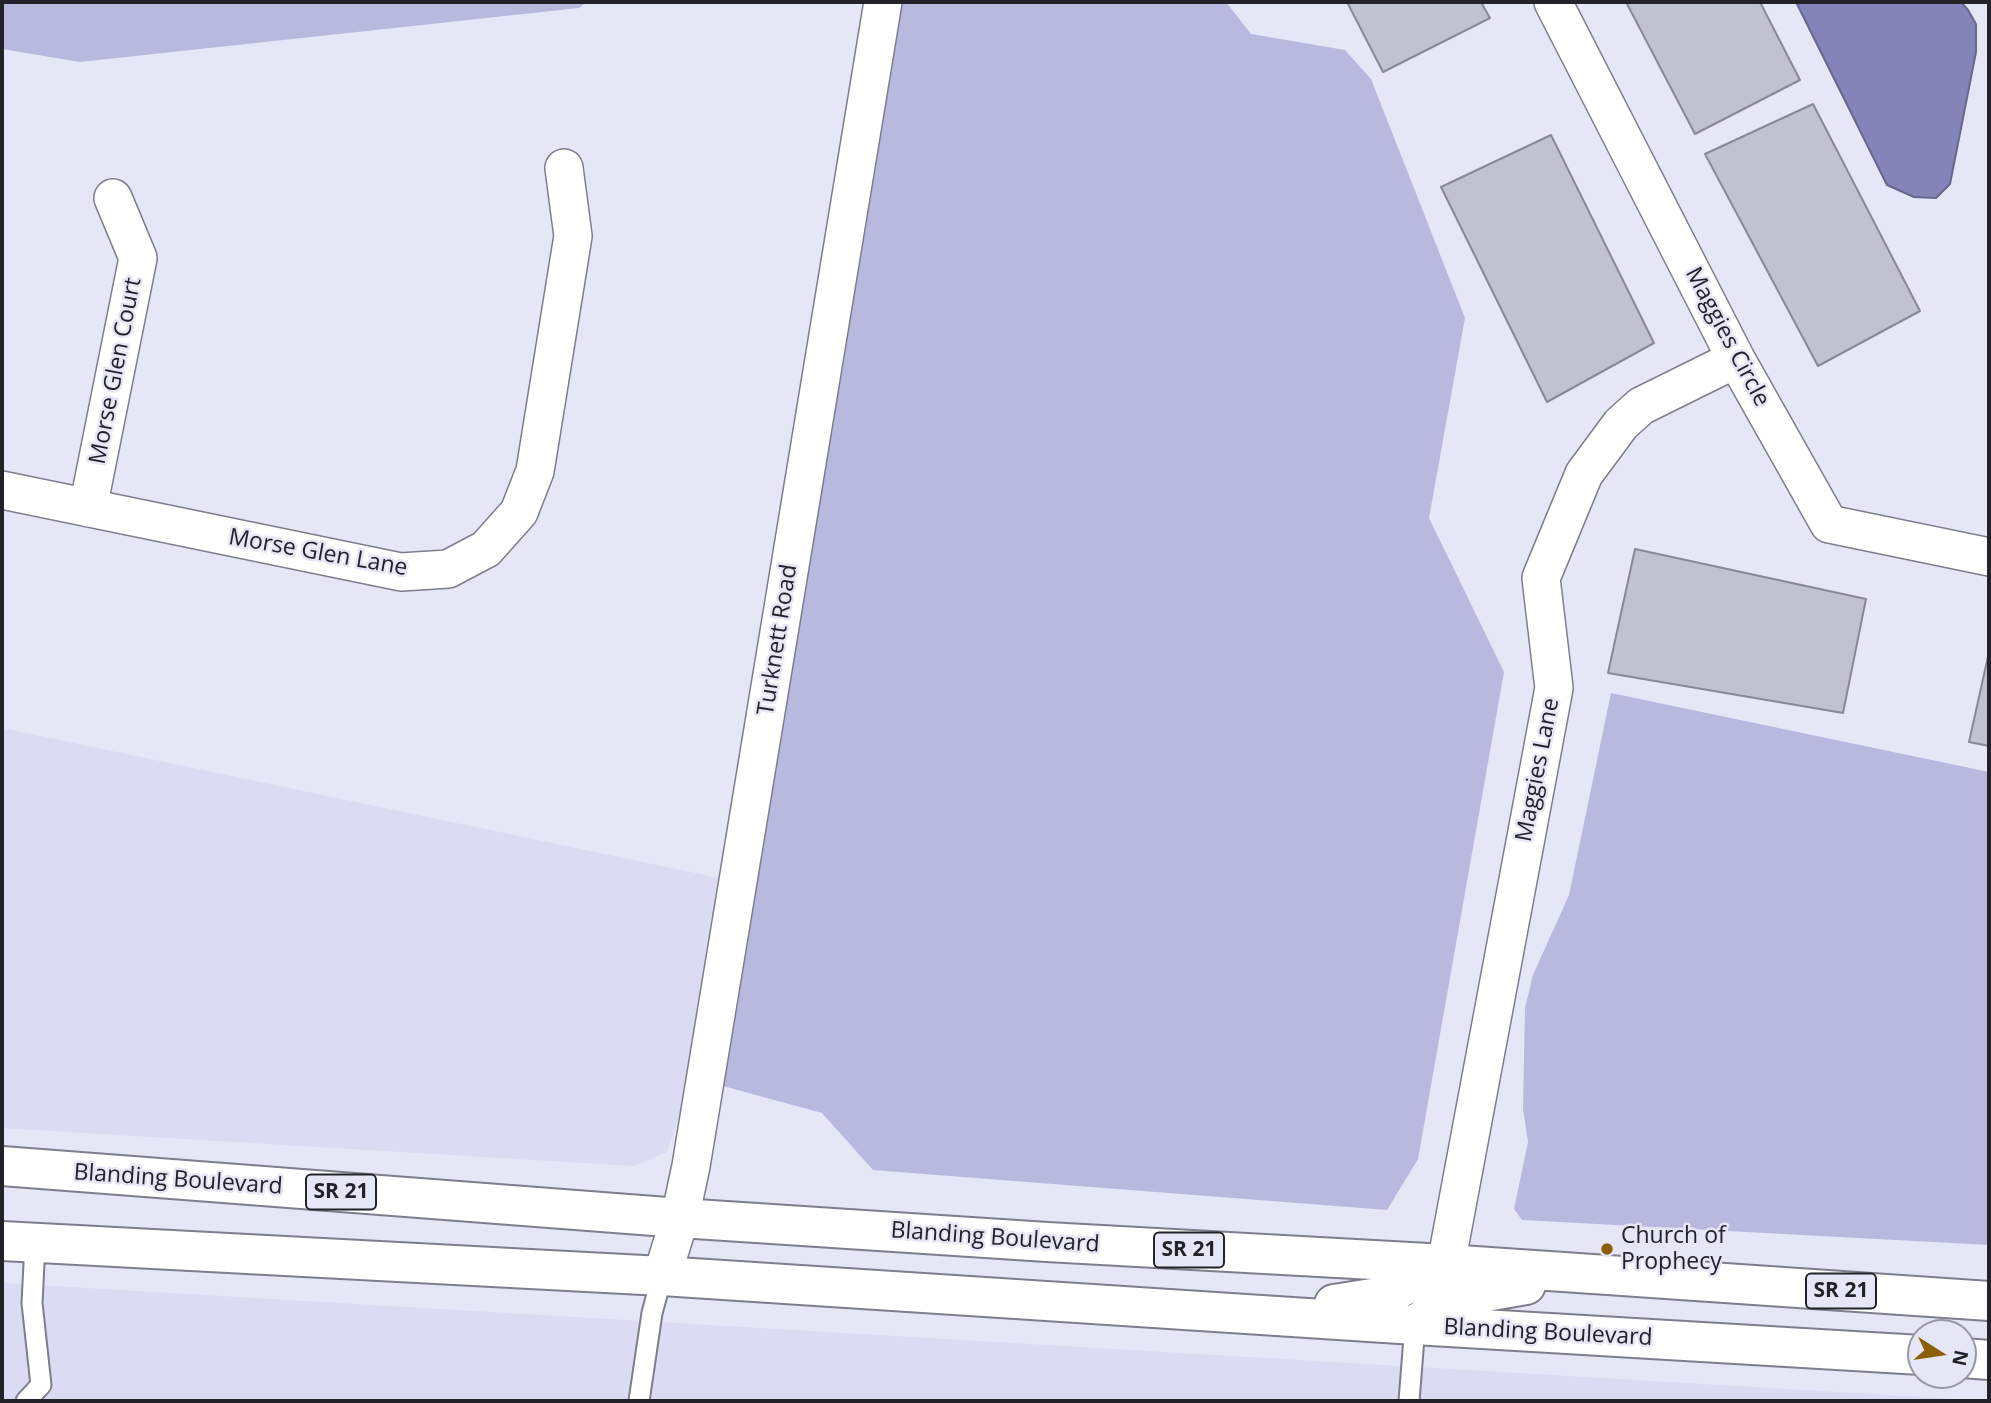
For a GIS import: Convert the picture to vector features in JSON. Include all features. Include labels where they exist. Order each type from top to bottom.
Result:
[{"type":"main road","name":"Blanding Boulevard","points":[[2,1166],[680,1218],[1446,1264],[1989,1301]]},
{"type":"main road","name":"Blanding Boulevard","points":[[18,1242],[662,1276],[1907,1355]]},
{"type":"main road","points":[[1266,1316],[1385,1296],[1446,1264]]},
{"type":"main road","points":[[1415,1325],[1440,1307],[1468,1295],[1589,1275]]},
{"type":"street","name":"Turknett Road","points":[[662,1276],[680,1218],[691,1166],[883,2]]},
{"type":"street","name":"Maggies Circle","points":[[1553,2],[1736,359],[1829,524],[1989,557]]},
{"type":"street","name":"Morse Glen Lane","points":[[2,490],[401,572],[448,569],[486,549],[519,512],[535,471],[573,236],[564,168]]},
{"type":"street","name":"Morse Glen Court","points":[[88,508],[138,258],[113,198]]},
{"type":"street","name":"Maggies Lane","points":[[1446,1264],[1553,688],[1541,578],[1584,474],[1621,424],[1641,406],[1736,359]]},
{"type":"lane","points":[[18,1242],[32,1303],[40,1385],[26,1401]]},
{"type":"lane","points":[[639,1401],[652,1313],[662,1276]]},
{"type":"lane","points":[[1409,1401],[1415,1325]]},
{"type":"shaded area","points":[[2,2],[587,2],[579,8],[80,62],[2,49]]},
{"type":"shaded area","points":[[901,2],[1226,2],[1251,34],[1345,50],[1371,79],[1465,318],[1429,518],[1504,672],[1418,1159],[1387,1210],[873,1170],[822,1113],[723,1086]]},
{"type":"shaded area","points":[[1796,2],[1961,2],[1968,10],[1976,24],[1976,52],[1950,184],[1936,198],[1914,197],[1887,185]]},
{"type":"shaded area","points":[[1611,693],[1989,772],[1989,1245],[1522,1220],[1514,1209],[1528,1142],[1523,1109],[1525,1008],[1533,975],[1569,895]]},
{"type":"shaded area","points":[[2,728],[724,879],[687,1093],[667,1152],[634,1166],[2,1128]]},
{"type":"shaded area","points":[[2,1283],[1989,1401],[2,1401]]},
{"type":"building","points":[[1347,2],[1481,2],[1490,18],[1383,72]]},
{"type":"building","points":[[1626,2],[1760,2],[1800,80],[1695,134]]},
{"type":"building","points":[[1813,104],[1920,311],[1818,366],[1705,154]]},
{"type":"building","points":[[1551,135],[1654,343],[1547,402],[1441,187]]},
{"type":"building","points":[[1635,549],[1866,599],[1843,713],[1608,673]]},
{"type":"building","points":[[1989,652],[1989,746],[1969,742]]},
{"type":"place","name":"Church of Prophecy","points":[[1607,1249]]}]
